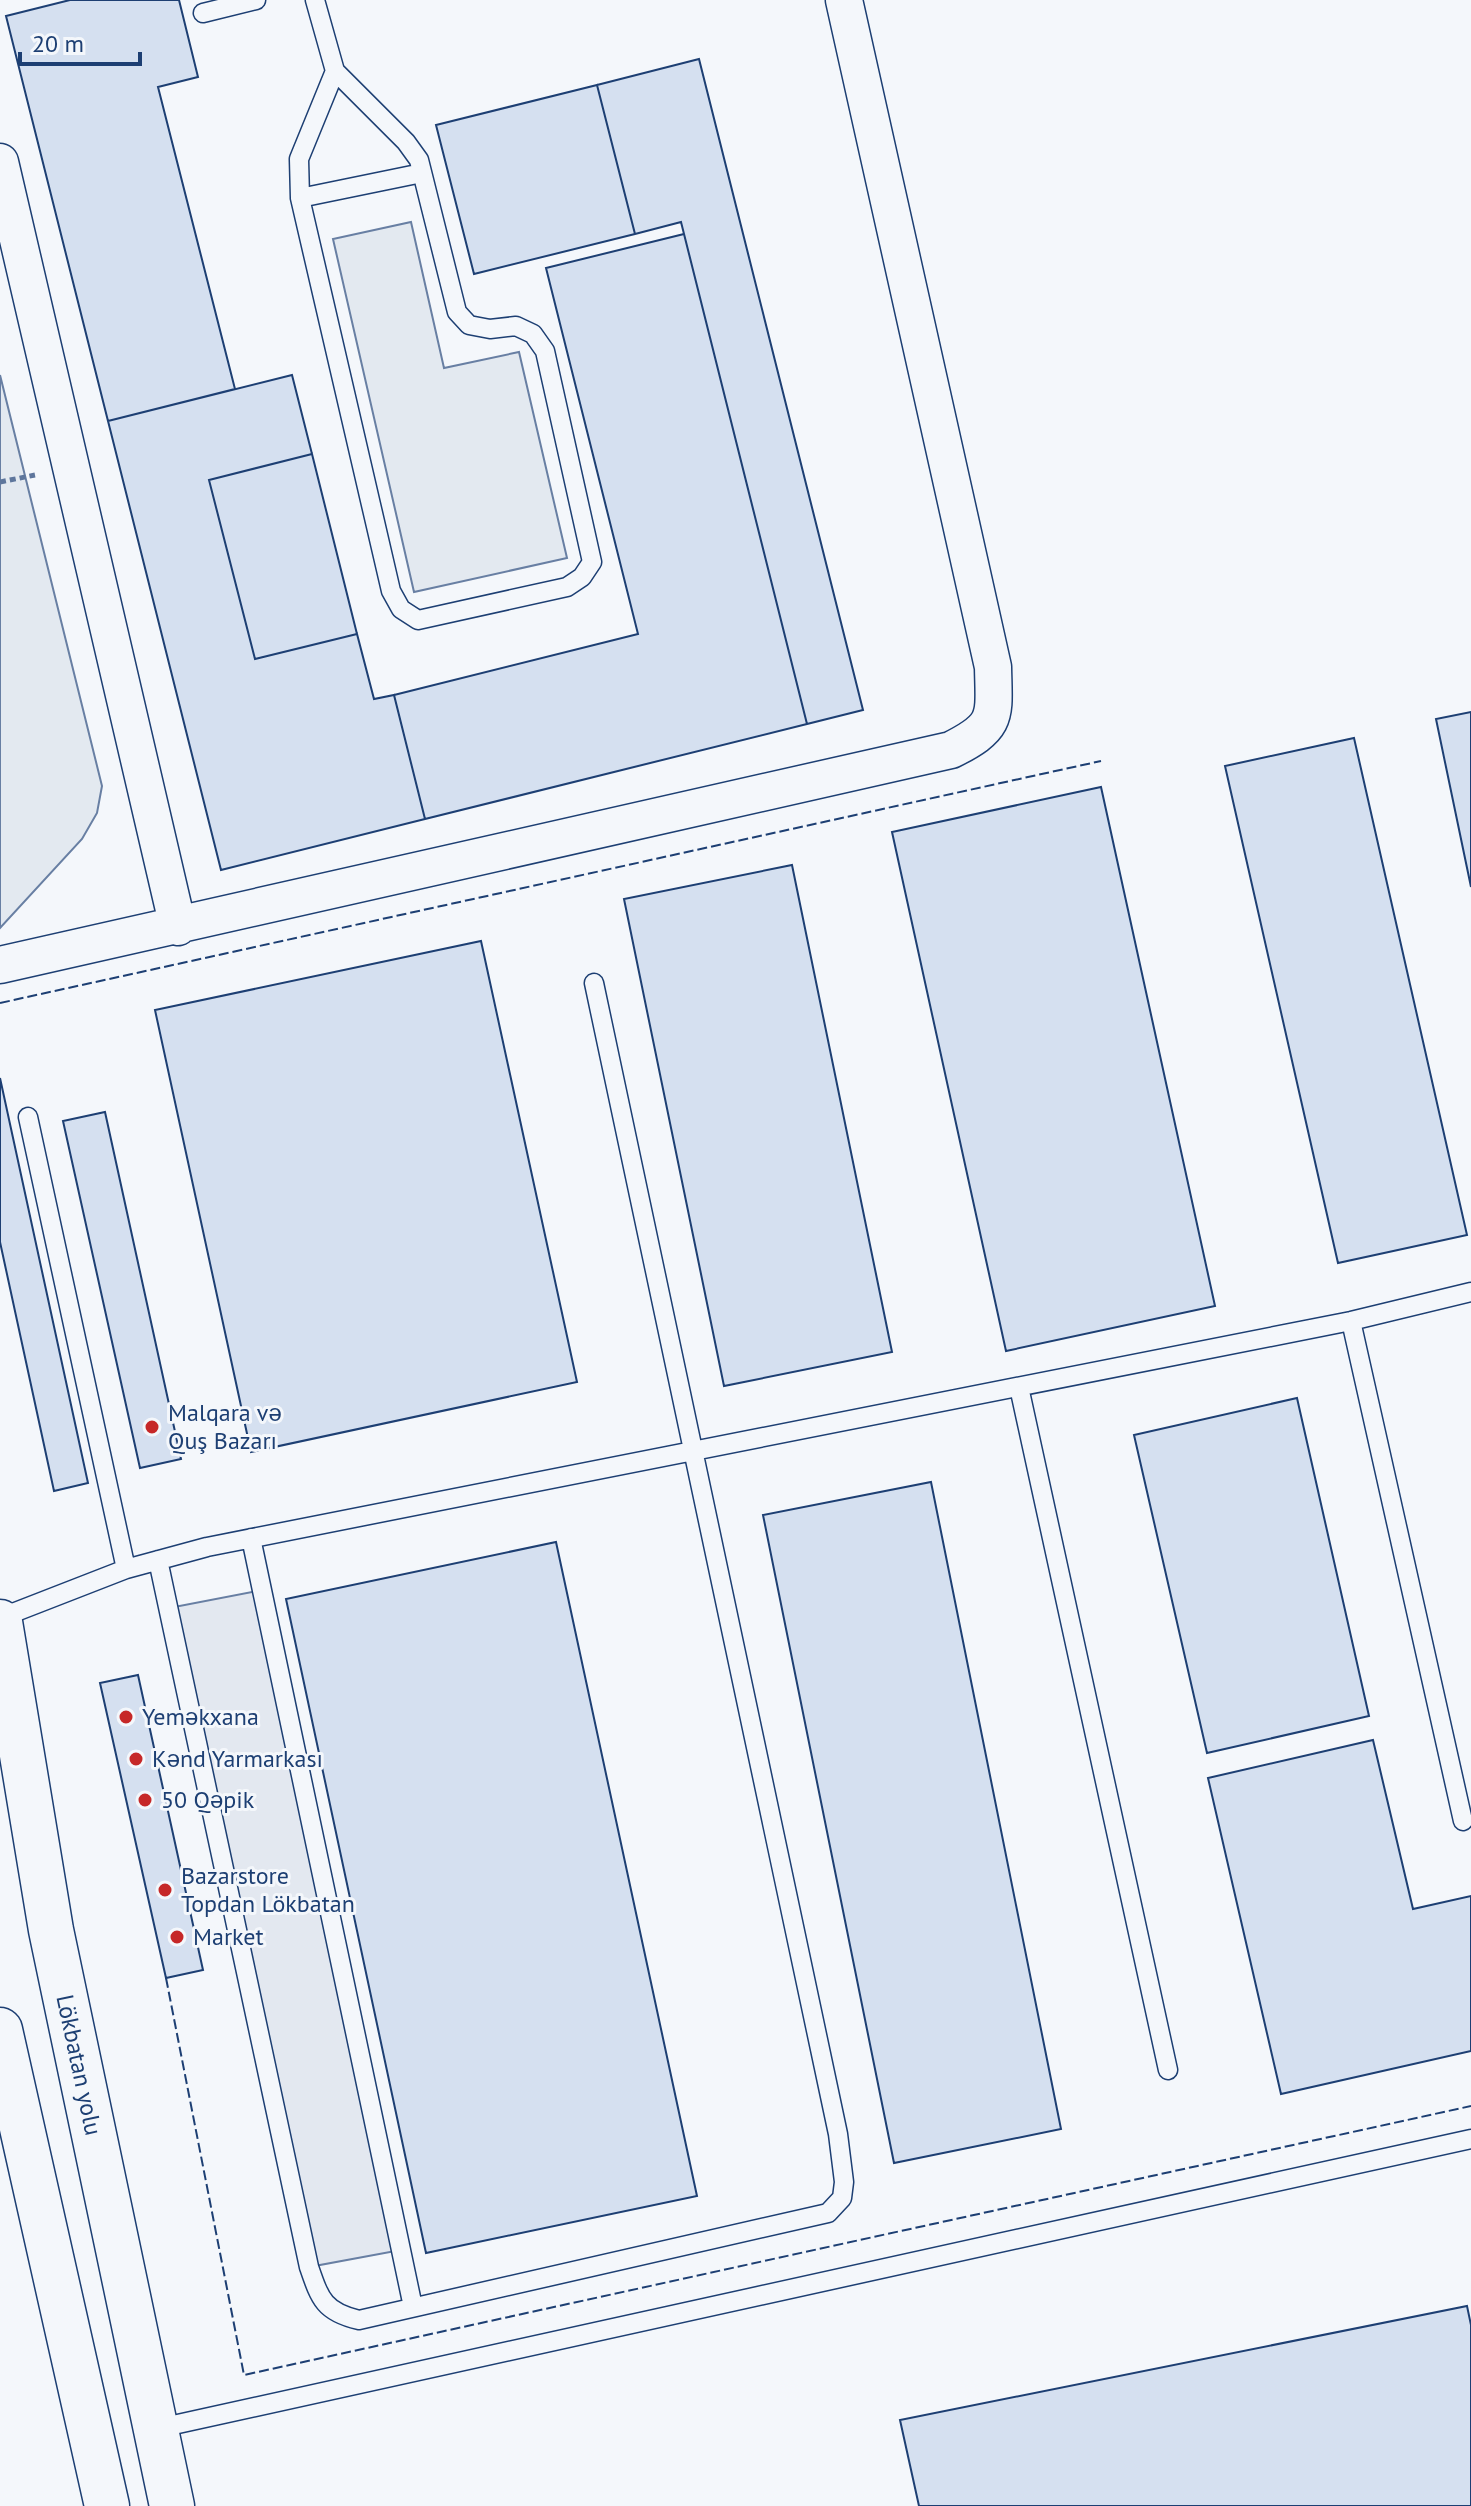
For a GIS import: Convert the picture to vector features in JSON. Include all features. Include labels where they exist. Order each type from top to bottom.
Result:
[{"type":"main road","name":"Lökbatan yolu","points":[[0,1620],[51,1930],[172,2506]]},
{"type":"main road","points":[[0,1628],[0,1638]]},
{"type":"main road","points":[[0,2030],[107,2506]]},
{"type":"street","points":[[0,965],[951,750],[977,737],[989,725],[994,712],[993,667],[844,0]]},
{"type":"street","points":[[0,162],[178,927]]},
{"type":"lane","points":[[203,13],[256,0]]},
{"type":"lane","points":[[315,0],[335,71],[406,142],[419,160],[457,312],[469,325],[490,329],[516,326],[533,334],[545,351],[592,562],[582,577],[567,587],[418,620],[401,609],[391,591],[300,198],[299,159],[335,71]]},
{"type":"lane","points":[[300,198],[422,173]]},
{"type":"lane","points":[[158,1560],[320,2300],[339,2315],[359,2320],[828,2213],[842,2198],[844,2182],[838,2134],[594,983]]},
{"type":"lane","points":[[28,1117],[126,1569]]},
{"type":"lane","points":[[0,1620],[126,1569],[251,1538],[1351,1321],[1471,1292]]},
{"type":"lane","points":[[1351,1321],[1463,1821]]},
{"type":"lane","points":[[1019,1387],[1168,2070]]},
{"type":"lane","points":[[251,1538],[413,2307]]},
{"type":"lane","points":[[155,2429],[1471,2139]]},
{"type":"shaded area","points":[[411,222],[444,368],[519,352],[567,558],[414,592],[333,239]]},
{"type":"shaded area","points":[[0,375],[102,786],[97,813],[82,839],[0,928]]},
{"type":"shaded area","points":[[262,1590],[401,2250],[309,2267],[169,1608]]},
{"type":"building","points":[[70,0],[179,0],[198,77],[158,87],[235,389],[108,421],[6,16]]},
{"type":"building","points":[[699,59],[863,710],[807,724],[681,222],[635,234],[597,85]]},
{"type":"building","points":[[597,85],[635,234],[474,274],[436,125]]},
{"type":"building","points":[[684,234],[807,724],[425,819],[394,695],[638,634],[546,268]]},
{"type":"building","points":[[292,375],[312,454],[209,480],[255,659],[357,634],[374,699],[394,695],[425,819],[221,870],[108,421]]},
{"type":"building","points":[[312,454],[357,634],[255,659],[209,480]]},
{"type":"building","points":[[1471,712],[1471,887],[1436,719]]},
{"type":"building","points":[[1354,738],[1467,1235],[1338,1263],[1225,766]]},
{"type":"building","points":[[1101,787],[1215,1306],[1006,1351],[892,832]]},
{"type":"building","points":[[792,865],[892,1352],[724,1386],[624,899]]},
{"type":"building","points":[[481,941],[577,1382],[251,1452],[155,1010]]},
{"type":"building","points":[[0,1078],[88,1483],[54,1491],[0,1242]]},
{"type":"building","points":[[105,1112],[181,1459],[140,1468],[63,1121]]},
{"type":"building","points":[[1297,1398],[1369,1716],[1207,1753],[1134,1435]]},
{"type":"building","points":[[931,1482],[1061,2129],[894,2163],[763,1515]]},
{"type":"building","points":[[556,1542],[697,2196],[426,2253],[286,1599]]},
{"type":"building","points":[[138,1675],[203,1970],[166,1978],[100,1683]]},
{"type":"building","points":[[1373,1740],[1413,1909],[1471,1896],[1471,2051],[1281,2094],[1208,1778]]},
{"type":"building","points":[[1467,2306],[1471,2325],[1471,2506],[919,2506],[900,2420]]},
{"type":"fence","points":[[0,1003],[1101,761]]},
{"type":"fence","points":[[166,1978],[244,2375],[1471,2106]]},
{"type":"place","name":"Malqara və Quş Bazarı","points":[[152,1427]]},
{"type":"place","name":"Yeməkxana","points":[[126,1717]]},
{"type":"place","name":"Kənd Yarmarkası","points":[[136,1759]]},
{"type":"place","name":"50 Qəpik","points":[[145,1800]]},
{"type":"place","name":"Bazarstore Topdan Lökbatan","points":[[165,1890]]},
{"type":"place","name":"Market","points":[[177,1937]]}]
